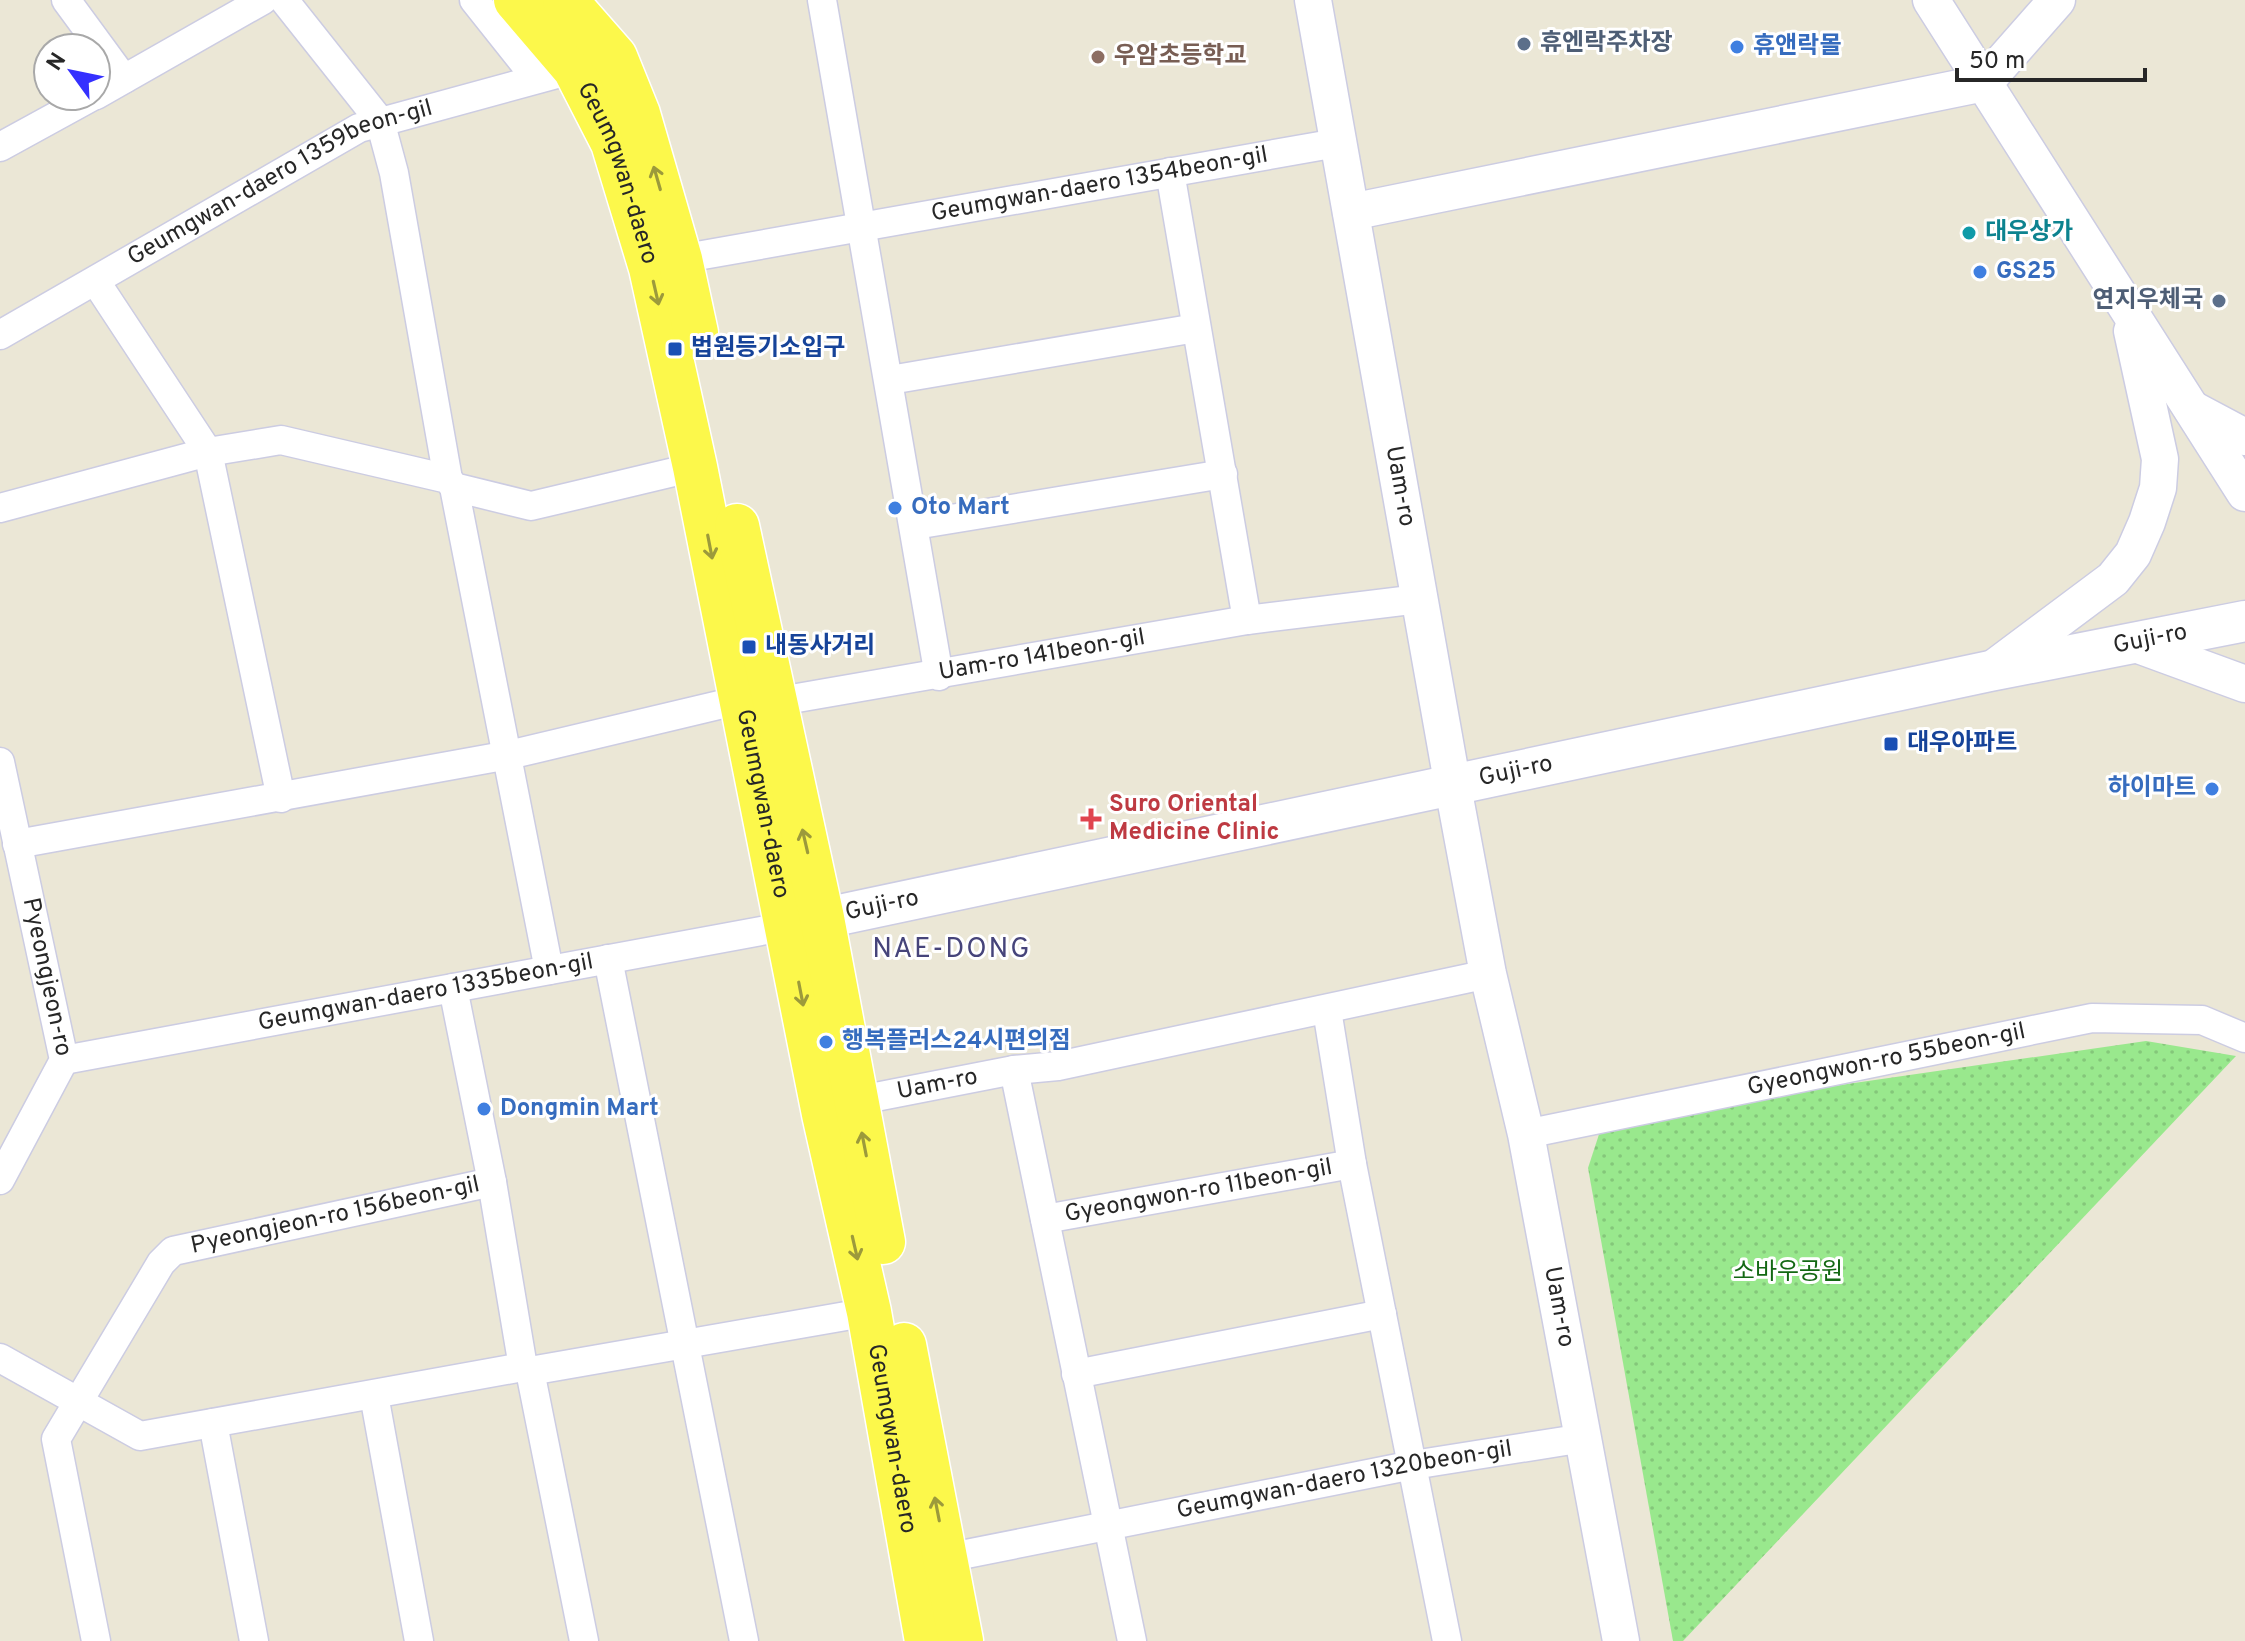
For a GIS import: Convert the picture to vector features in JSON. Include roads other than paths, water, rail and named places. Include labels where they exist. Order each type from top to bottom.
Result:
[{"type":"main road","name":"Geumgwan-daero","points":[[516,0],[555,74],[613,143],[651,268],[695,467],[757,701]]},
{"type":"main road","name":"Geumgwan-daero","points":[[565,0],[615,57],[638,114],[680,259],[757,701],[805,922],[855,1101],[961,1641]]},
{"type":"main road","name":"Guji-ro","points":[[805,922],[1990,671],[2245,621]]},
{"type":"main road","name":"Geumgwan-daero","points":[[805,922],[824,1114],[869,1312],[927,1641]]},
{"type":"street","points":[[66,0],[124,79]]},
{"type":"street","points":[[112,86],[263,0]]},
{"type":"street","points":[[284,0],[380,121],[394,173],[451,483],[509,755],[549,970]]},
{"type":"street","points":[[474,0],[555,74]]},
{"type":"street","points":[[822,0],[863,225]]},
{"type":"street","name":"Uam-ro","points":[[1313,0],[1488,974],[1526,1134],[1621,1641]]},
{"type":"street","points":[[1931,0],[2245,493]]},
{"type":"street","points":[[1351,212],[1984,83],[2057,0]]},
{"type":"street","name":"Geumgwan-daero 1359beon-gil","points":[[0,335],[359,128],[555,74]]},
{"type":"street","points":[[0,147],[64,112]]},
{"type":"street","name":"Geumgwan-daero 1354beon-gil","points":[[680,259],[1337,143]]},
{"type":"street","points":[[1170,172],[1247,620]]},
{"type":"street","name":"Uam-ro 141beon-gil","points":[[863,225],[939,676],[1247,620],[1419,599]]},
{"type":"street","points":[[96,282],[208,452],[281,798]]},
{"type":"street","points":[[1990,671],[2113,579],[2133,554],[2147,522],[2158,488],[2160,459],[2126,306]]},
{"type":"street","points":[[890,380],[1196,328]]},
{"type":"street","points":[[2191,408],[2245,437]]},
{"type":"street","points":[[0,508],[208,452],[281,440],[379,460],[531,506],[695,467]]},
{"type":"street","points":[[915,525],[1223,474]]},
{"type":"street","points":[[2133,643],[2245,684]]},
{"type":"street","points":[[17,844],[509,755],[757,701],[939,676]]},
{"type":"street","name":"Pyeongjeon-ro","points":[[0,762],[64,1060],[0,1180]]},
{"type":"street","name":"Geumgwan-daero 1335beon-gil","points":[[64,1060],[805,922]]},
{"type":"street","points":[[608,959],[744,1641]]},
{"type":"street","name":"Uam-ro","points":[[855,1101],[1014,1070],[1058,1066],[1488,974]]},
{"type":"street","points":[[453,988],[584,1641]]},
{"type":"street","name":"Gyeongwon-ro 11beon-gil","points":[[1327,1010],[1352,1164],[1447,1641]]},
{"type":"street","name":"Gyeongwon-ro 55beon-gil","points":[[1526,1134],[2092,1018],[2202,1020],[2245,1038]]},
{"type":"street","points":[[1014,1070],[1132,1641]]},
{"type":"street","name":"Gyeongwon-ro 11beon-gil","points":[[1045,1219],[1352,1164]]},
{"type":"street","name":"Pyeongjeon-ro 156beon-gil","points":[[96,1641],[56,1439],[150,1277],[173,1251],[492,1182]]},
{"type":"street","points":[[0,1358],[140,1436],[527,1369],[685,1346],[869,1312]]},
{"type":"street","points":[[1076,1374],[1382,1314]]},
{"type":"street","points":[[374,1395],[419,1641]]},
{"type":"street","points":[[213,1423],[254,1641]]},
{"type":"street","name":"Geumgwan-daero 1320beon-gil","points":[[946,1558],[1413,1465],[1584,1438]]},
{"type":"place","name":"휴엔락주차장","points":[[1524,44]]},
{"type":"place","name":"휴앤락몰","points":[[1737,47]]},
{"type":"place","name":"우암초등학교","points":[[1098,57]]},
{"type":"place","name":"대우상가","points":[[1969,233]]},
{"type":"place","name":"GS25","points":[[1980,272]]},
{"type":"place","name":"연지우체국","points":[[2219,301]]},
{"type":"place","name":"법원등기소입구","points":[[675,349]]},
{"type":"place","name":"Oto Mart","points":[[895,508]]},
{"type":"place","name":"내동사거리","points":[[749,647]]},
{"type":"place","name":"대우아파트","points":[[1891,744]]},
{"type":"place","name":"하이마트","points":[[2212,789]]},
{"type":"place","name":"Suro Oriental Medicine Clinic","points":[[1091,819]]},
{"type":"place","name":"행복플러스24시편의점","points":[[826,1042]]},
{"type":"place","name":"Dongmin Mart","points":[[484,1109]]},
{"type":"district","name":"NAE-DONG","points":[[952,950]]},
{"type":"park label","name":"소바우공원","points":[[1788,1273]]}]
